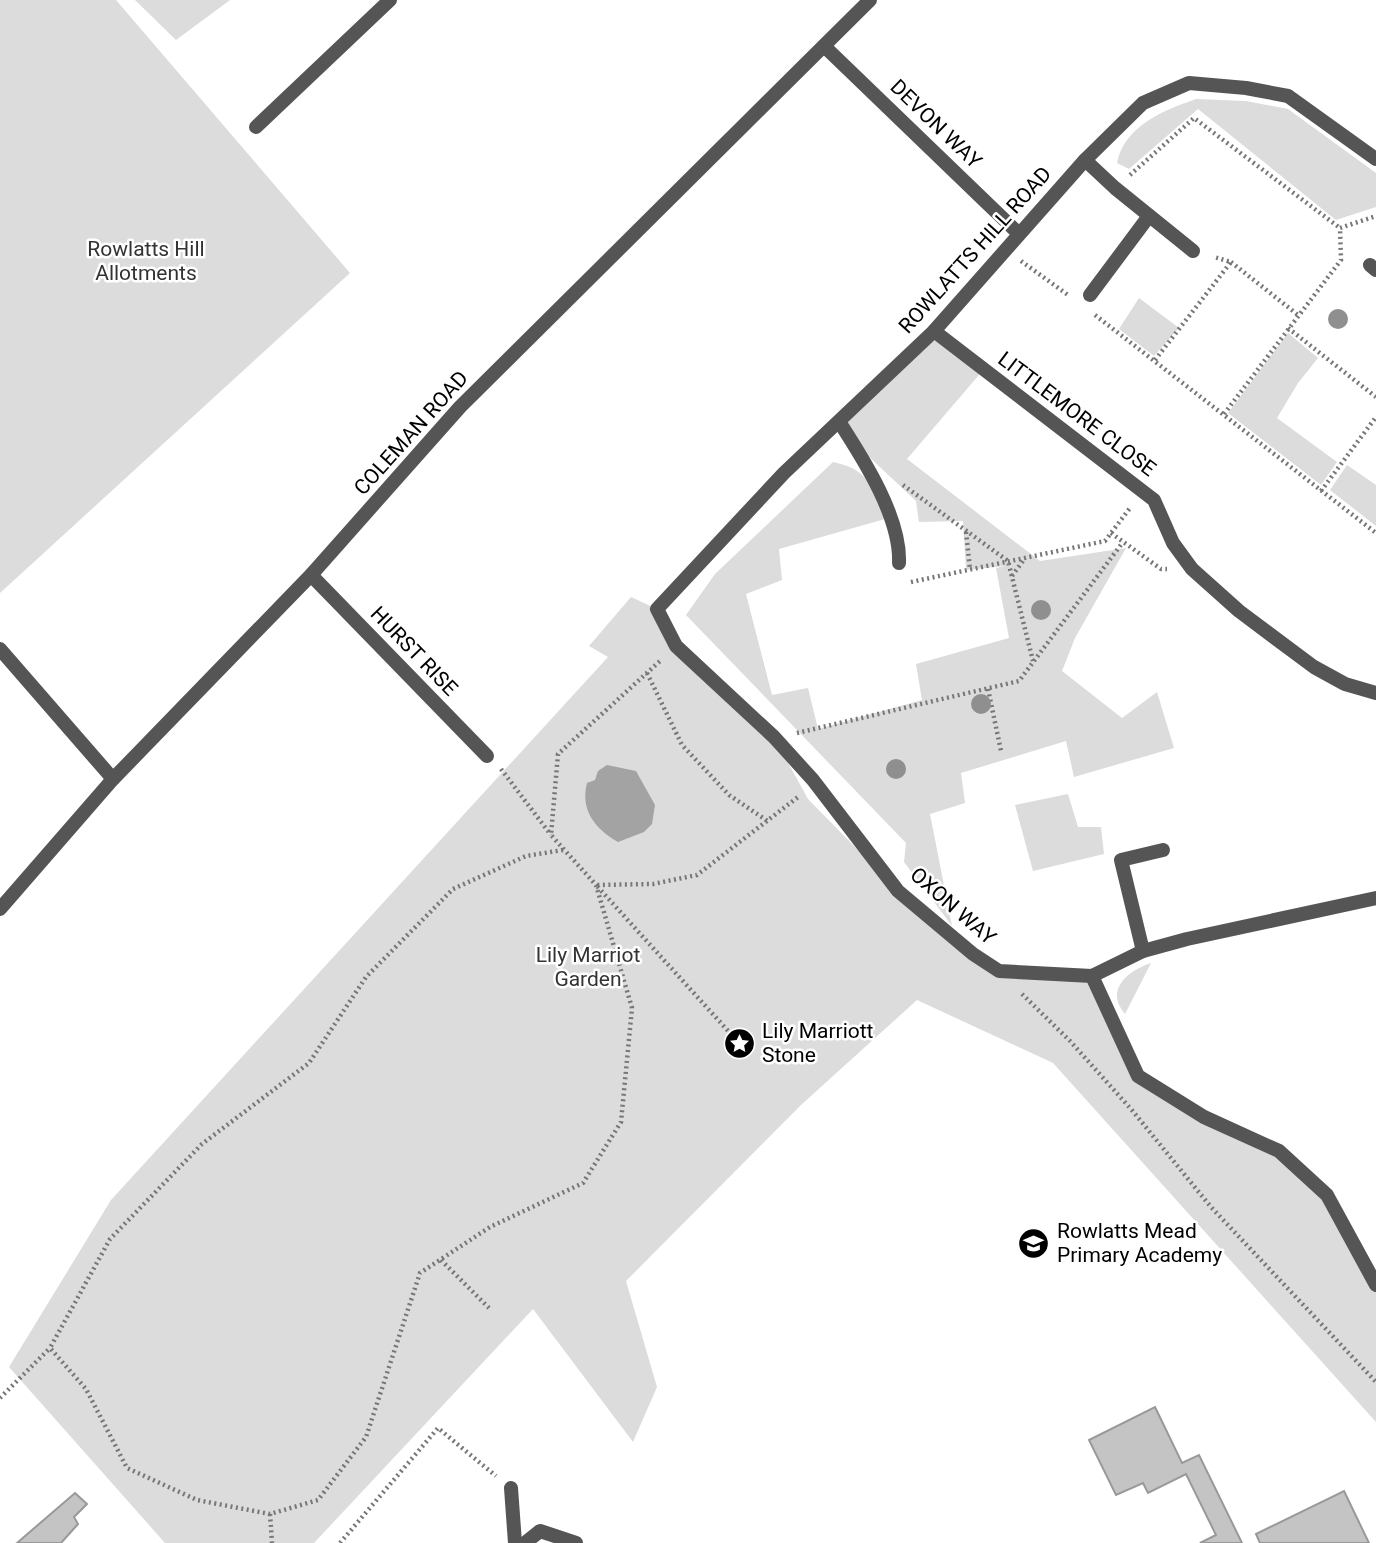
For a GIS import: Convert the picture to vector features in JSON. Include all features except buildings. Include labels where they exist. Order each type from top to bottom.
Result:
[{"type":"street","points":[[256,127],[390,0]]},
{"type":"street","name":"COLEMAN ROAD","points":[[0,909],[113,779],[311,575],[460,407],[870,0]]},
{"type":"street","name":"DEVON WAY","points":[[824,46],[1018,233]]},
{"type":"street","name":"ROWLATTS HILL ROAD","points":[[657,609],[784,473],[934,331],[1018,233],[1085,160],[1143,103],[1189,83],[1246,88],[1288,96],[1376,159]]},
{"type":"street","points":[[1085,160],[1193,251]]},
{"type":"street","points":[[1087,301],[1149,216]]},
{"type":"street","name":"LITTLEMORE CLOSE","points":[[934,331],[1154,500],[1173,543],[1192,569],[1239,611],[1314,667],[1345,684],[1376,693]]},
{"type":"street","points":[[839,423],[864,461],[899,541],[899,563]]},
{"type":"street","name":"HURST RISE","points":[[311,575],[487,756]]},
{"type":"street","name":"OXON WAY","points":[[657,609],[676,646],[774,737],[815,783],[898,891],[973,954],[999,971],[1091,976],[1143,951],[1289,915],[1376,898]]},
{"type":"street","points":[[0,649],[113,779]]},
{"type":"street","points":[[1143,951],[1121,860],[1163,850]]},
{"type":"street","points":[[1091,976],[1138,1076],[1204,1117],[1279,1151],[1327,1195],[1376,1285]]},
{"type":"street","points":[[511,1488],[515,1543]]},
{"type":"street","points":[[525,1543],[540,1531],[576,1543]]},
{"type":"path","points":[[1115,188],[1194,118],[1340,228]]},
{"type":"path","points":[[1340,228],[1376,216]]},
{"type":"path","points":[[1224,414],[1341,260],[1340,228]]},
{"type":"path","points":[[1004,249],[1075,299]]},
{"type":"path","points":[[1193,251],[1230,262],[1298,315]]},
{"type":"path","points":[[1155,360],[1230,262]]},
{"type":"path","points":[[1087,301],[1155,360],[1376,533]]},
{"type":"path","points":[[1288,328],[1376,397]]},
{"type":"path","points":[[1321,491],[1376,417]]},
{"type":"path","points":[[902,484],[1008,561],[1033,662]]},
{"type":"path","points":[[899,563],[903,584],[1105,541],[1143,490]]},
{"type":"path","points":[[965,531],[970,569]]},
{"type":"path","points":[[1111,533],[1161,569],[1192,569]]},
{"type":"path","points":[[774,737],[1019,681],[1123,542]]},
{"type":"path","points":[[1012,576],[1026,558]]},
{"type":"path","points":[[551,835],[558,754],[676,646]]},
{"type":"path","points":[[647,673],[682,745],[729,795],[769,822]]},
{"type":"path","points":[[988,688],[1001,751]]},
{"type":"path","points":[[487,756],[498,764],[563,850],[739,1043]]},
{"type":"path","points":[[596,885],[653,884],[696,875],[769,822],[815,783]]},
{"type":"path","points":[[0,1398],[50,1348],[110,1239],[202,1144],[309,1063],[366,976],[453,889],[526,856],[563,850]]},
{"type":"path","points":[[50,1348],[86,1389],[127,1468],[197,1500],[270,1514],[318,1500],[366,1437],[420,1273],[490,1227],[583,1183],[621,1122],[632,1008],[596,885]]},
{"type":"path","points":[[999,971],[1070,1041],[1211,1207],[1376,1382]]},
{"type":"path","points":[[441,1260],[489,1308]]},
{"type":"path","points":[[340,1543],[438,1428],[511,1488]]},
{"type":"path","points":[[270,1514],[272,1543]]},
{"type":"green space","name":"Rowlatts Hill Allotments","points":[[0,0],[116,0],[350,273],[0,593]]},
{"type":"green space","points":[[135,0],[230,0],[176,40]]},
{"type":"green space","points":[[1196,99],[1246,101],[1288,109],[1376,173],[1376,207],[1336,220],[1198,109],[1129,169],[1117,163],[1121,150],[1137,129],[1159,114]]},
{"type":"green space","points":[[1139,298],[1179,328],[1154,356],[1119,329]]},
{"type":"green space","points":[[931,333],[984,369],[907,459],[1040,561],[1126,548],[1075,638],[1062,671],[1122,718],[1157,692],[1174,748],[1074,777],[1066,741],[961,773],[965,803],[930,814],[952,926],[904,862],[906,843],[686,615],[715,574],[833,462],[845,465],[862,475],[873,489],[885,519],[779,549],[782,580],[746,594],[772,695],[808,688],[818,729],[922,700],[916,664],[1009,638],[996,568],[1005,566],[966,570],[963,521],[919,522],[916,501],[866,454],[840,423]]},
{"type":"green space","points":[[1288,333],[1318,358],[1298,383],[1277,418],[1337,462],[1321,485],[1228,413]]},
{"type":"green space","points":[[1347,465],[1376,485],[1376,526],[1330,490]]},
{"type":"green space","name":"Lily Marriot Garden","points":[[631,597],[657,609],[676,646],[774,737],[808,799],[898,891],[999,971],[1092,976],[1138,1076],[1279,1151],[1327,1195],[1376,1278],[1376,1422],[1053,1063],[917,1000],[801,1105],[626,1281],[657,1387],[633,1442],[533,1309],[314,1543],[165,1543],[9,1367],[111,1200],[608,657],[589,646]]},
{"type":"green space","points":[[1068,794],[1078,827],[1101,827],[1104,854],[1033,871],[1015,805]]},
{"type":"green space","points":[[1151,963],[1125,1014],[1117,997],[1121,982],[1134,971]]},
{"type":"shaded area","points":[[607,765],[636,771],[655,805],[652,824],[644,832],[618,842],[596,825],[586,802],[587,783],[595,780],[598,771]]},
{"type":"place","name":"Lily Marriott Stone","points":[[739,1043]]},
{"type":"place","name":"Rowlatts Mead Primary Academy","points":[[1034,1243]]}]
